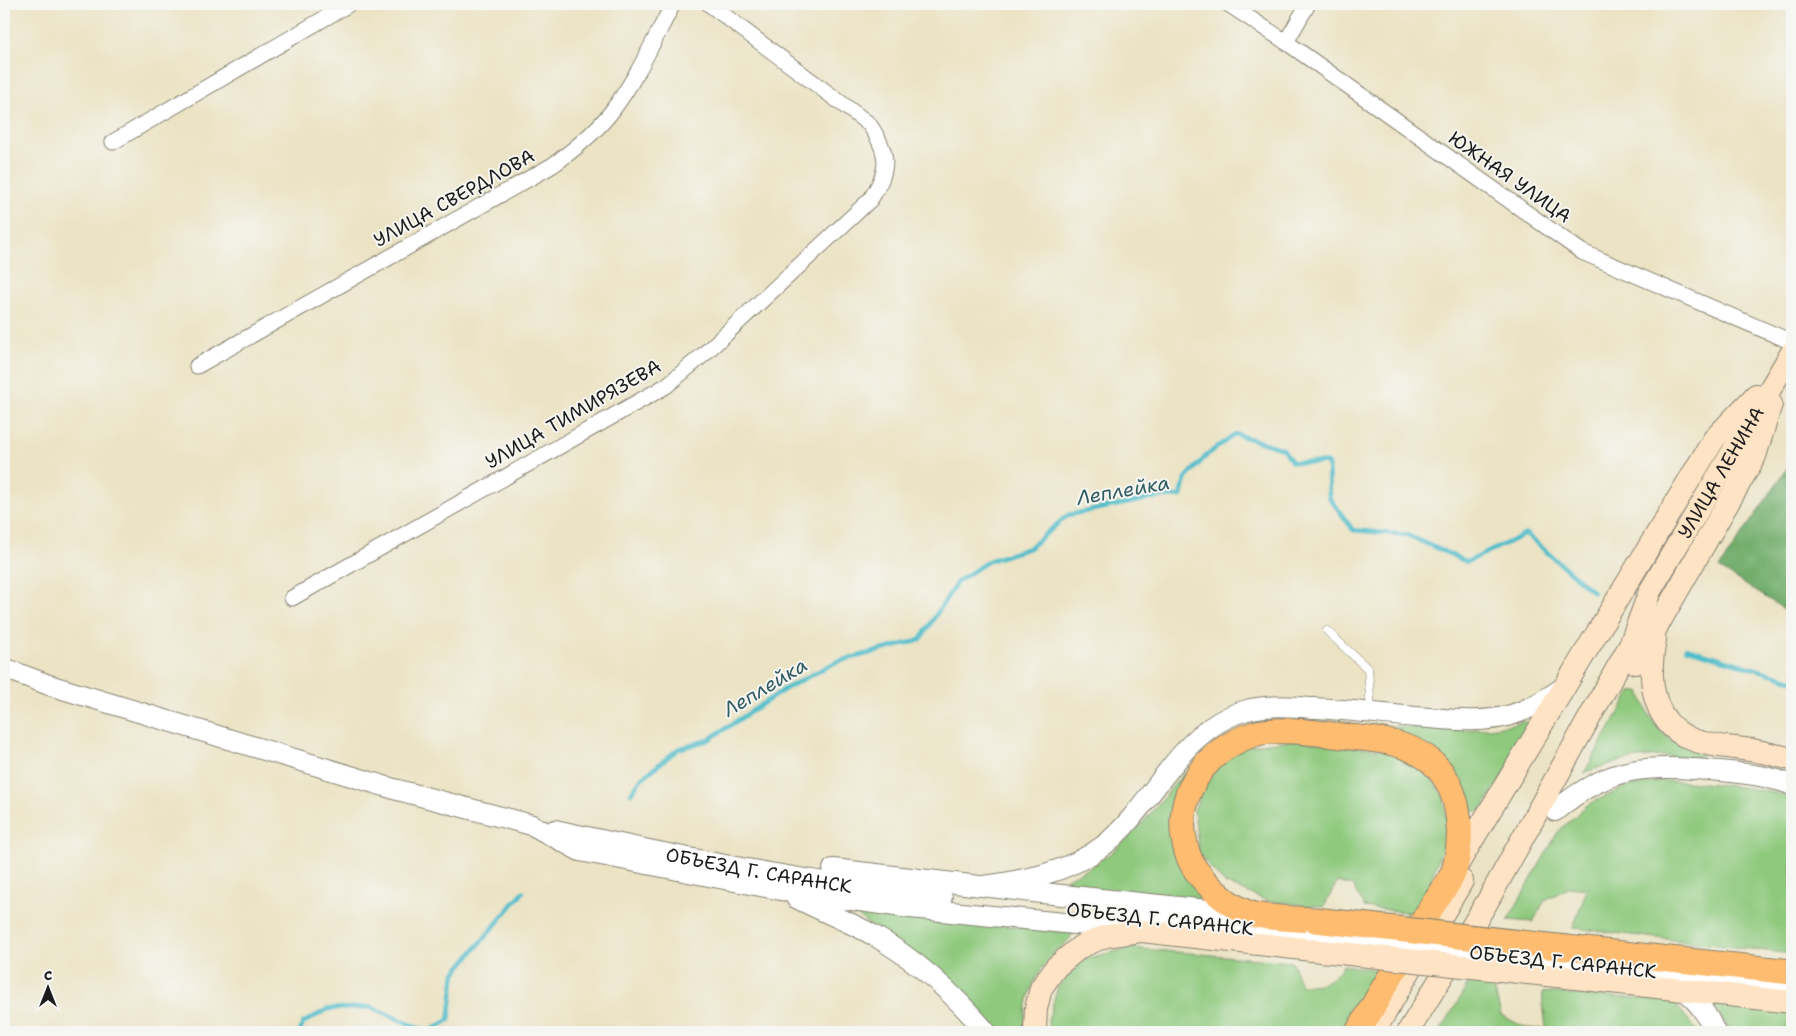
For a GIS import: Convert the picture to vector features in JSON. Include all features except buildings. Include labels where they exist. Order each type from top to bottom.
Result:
[{"type":"main road","name":"УЛИЦА ЛЕНИНА","points":[[1650,591],[1788,360]]},
{"type":"main road","points":[[1425,1032],[1555,811],[1658,623],[1755,456],[1788,360]]},
{"type":"main road","points":[[1358,1032],[1714,438],[1788,360]]},
{"type":"main road","points":[[1374,1032],[1450,901],[1611,637],[1650,591]]},
{"type":"main road","points":[[1408,1032],[1487,902],[1630,645],[1650,591]]},
{"type":"main road","points":[[1658,623],[1650,662],[1650,676],[1655,699],[1663,716],[1676,729],[1691,739],[1792,759]]},
{"type":"main road","points":[[1314,935],[1248,914],[1204,882],[1189,859],[1183,839],[1183,811],[1191,786],[1204,765],[1226,746],[1256,733],[1300,731],[1389,742],[1420,753],[1438,767],[1449,784],[1458,807],[1460,833],[1455,868]]},
{"type":"main road","points":[[1035,1032],[1036,1009],[1041,988],[1056,966],[1080,947],[1089,943],[1106,936],[1141,931],[1314,935],[1566,963],[1789,974]]},
{"type":"main road","points":[[1566,963],[1686,991],[1792,1002]]},
{"type":"street","points":[[113,142],[349,4]]},
{"type":"street","name":"УЛИЦА СВЕРДЛОВА","points":[[196,366],[553,165],[583,143],[612,112],[634,81],[672,4]]},
{"type":"street","name":"УЛИЦА ТИМИРЯЗЕВА","points":[[292,598],[673,380],[870,200],[882,183],[886,162],[881,142],[869,124],[709,4]]},
{"type":"street","name":"ЮЖНАЯ УЛИЦА","points":[[1228,4],[1286,42],[1582,252],[1792,342]]},
{"type":"street","points":[[1286,42],[1308,4]]},
{"type":"street","points":[[4,668],[49,686],[385,786],[532,825],[580,851],[781,890],[910,908],[1141,931]]},
{"type":"street","points":[[982,886],[1032,879],[1062,869],[1086,857],[1120,830],[1181,754],[1197,738],[1210,727],[1236,714],[1260,707],[1277,707],[1480,720],[1508,716],[1528,710],[1568,684]]},
{"type":"street","points":[[1555,811],[1578,792],[1606,778],[1640,768],[1671,767],[1736,773],[1792,785]]},
{"type":"street","name":"ОБЪЕЗД Г. САРАНСК","points":[[532,825],[684,857],[788,876],[927,896],[1314,935]]},
{"type":"street","points":[[684,857],[784,863],[1248,914]]},
{"type":"street","points":[[781,890],[873,935],[913,961],[943,985],[986,1032]]},
{"type":"street","points":[[1686,991],[1700,1005],[1710,1019],[1714,1032]]},
{"type":"lane","points":[[1327,631],[1368,669],[1371,713]]},
{"type":"green space","points":[[1792,461],[1792,614],[1719,568]]},
{"type":"green space","points":[[1640,691],[1649,715],[1662,732],[1679,744],[1703,754],[1698,757],[1667,756],[1627,760],[1584,773],[1631,692]]},
{"type":"green space","points":[[1525,721],[1532,728],[1481,811],[1471,811],[1464,789],[1452,768],[1396,732],[1372,724],[1449,730],[1487,728]]},
{"type":"green space","points":[[1293,740],[1383,750],[1424,765],[1444,798],[1448,833],[1425,896],[1412,913],[1364,907],[1353,886],[1337,882],[1324,907],[1268,901],[1224,883],[1199,855],[1194,810],[1211,771],[1244,746]]},
{"type":"green space","points":[[1186,770],[1171,809],[1173,843],[1201,894],[1196,901],[1066,886],[1067,878],[1104,858],[1133,833]]},
{"type":"green space","points":[[1659,781],[1726,785],[1792,797],[1792,954],[1573,928],[1587,889],[1570,887],[1545,900],[1533,922],[1508,920],[1558,832],[1587,805],[1626,787]]},
{"type":"green space","points":[[860,910],[1073,933],[1069,940],[1045,964],[1034,982],[1026,1011],[1025,1032],[997,1032],[989,1021],[858,916]]},
{"type":"green space","points":[[1131,948],[1292,962],[1301,985],[1315,985],[1330,980],[1343,965],[1384,971],[1349,1032],[1049,1032],[1048,1021],[1058,986],[1087,958]]},
{"type":"green space","points":[[1470,981],[1493,984],[1501,1015],[1526,1028],[1546,1029],[1542,992],[1673,1001],[1698,1032],[1440,1032]]},
{"type":"green space","points":[[1708,999],[1792,1009],[1792,1023],[1780,1032],[1728,1032],[1727,1026]]},
{"type":"waterway","name":"Леплейка","points":[[631,793],[641,779],[678,749],[708,740],[785,689],[836,662],[920,640],[957,582],[988,561],[1029,548],[1068,515],[1159,497],[1181,496],[1185,479],[1208,454],[1235,434],[1283,449],[1292,462],[1328,463],[1329,497],[1353,530],[1407,535],[1467,562],[1526,534],[1593,592]]},
{"type":"waterway","name":"Леплейка","points":[[1686,648],[1792,680]]},
{"type":"waterway","name":"Леплейка","points":[[300,1032],[303,1023],[328,1009],[371,1007],[428,1032],[449,1020],[455,973],[523,892]]}]
